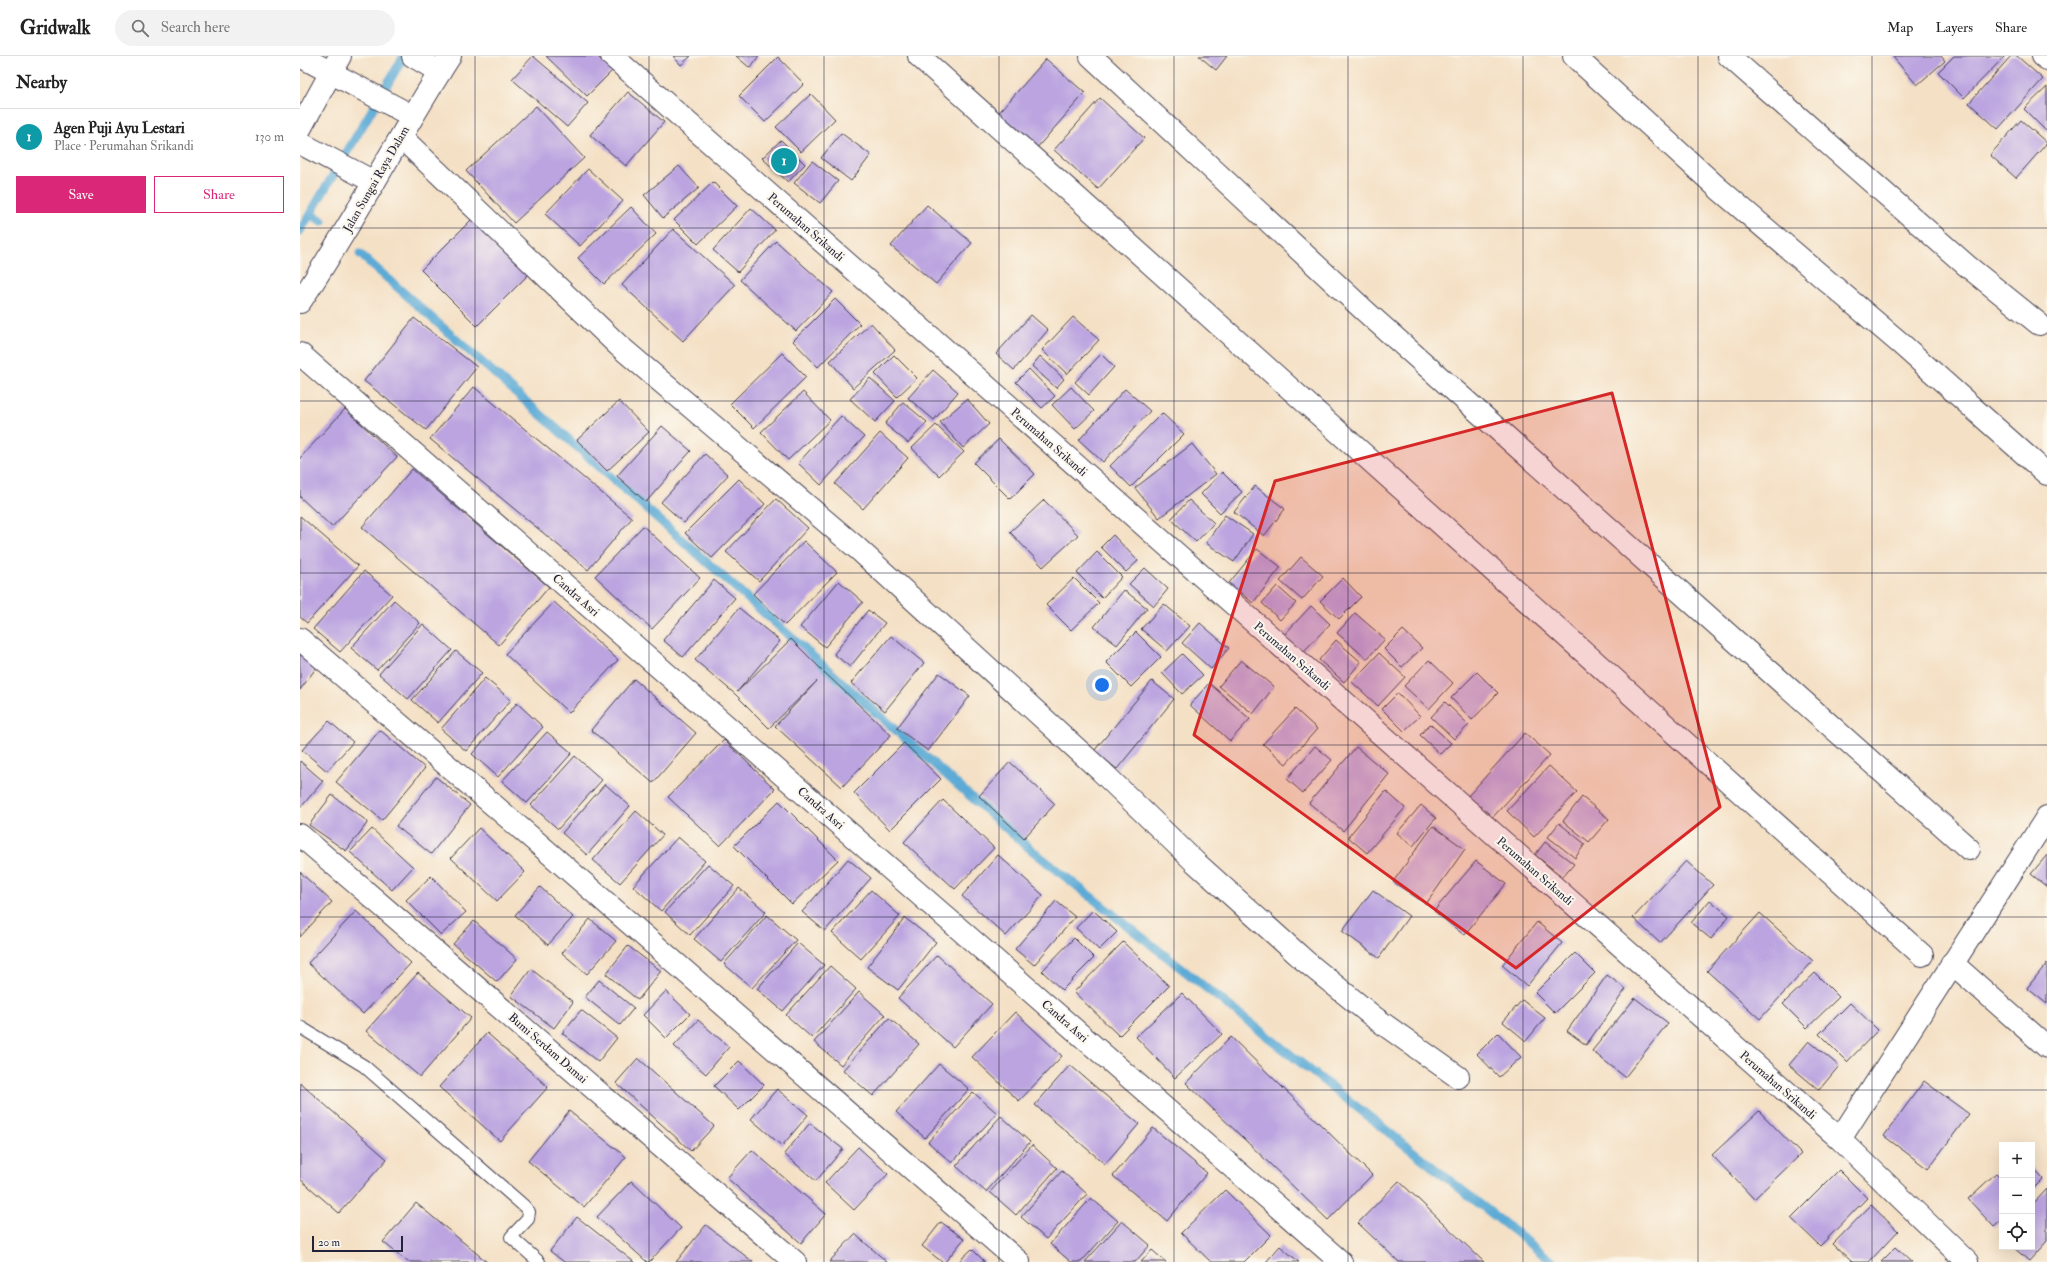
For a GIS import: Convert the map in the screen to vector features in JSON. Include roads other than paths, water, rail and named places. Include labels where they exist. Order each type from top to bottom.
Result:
[{"type":"street","points":[[300,56],[339,69],[406,113]]},
{"type":"street","name":"Perumahan Srikandi","points":[[612,56],[1840,1139],[1967,1262]]},
{"type":"street","points":[[919,56],[1922,955]]},
{"type":"street","points":[[1091,56],[1366,311],[1969,849]]},
{"type":"street","points":[[1574,56],[1725,194],[1900,343],[2047,474]]},
{"type":"street","points":[[1729,56],[1966,265],[2039,324]]},
{"type":"street","points":[[2043,56],[2047,60]]},
{"type":"street","points":[[416,58],[445,64]]},
{"type":"street","name":"Jalan Sungai Raya Dalam","points":[[303,292],[367,179],[401,137],[406,113],[445,64]]},
{"type":"street","points":[[339,69],[303,140],[367,179]]},
{"type":"street","points":[[401,137],[618,345],[857,548],[1100,771],[1195,862],[1305,961],[1375,1018],[1458,1077]]},
{"type":"street","name":"Candra Asri","points":[[300,354],[1341,1262]]},
{"type":"street","points":[[300,639],[533,839],[1019,1262]]},
{"type":"street","points":[[1840,1139],[1952,963],[2047,818]]},
{"type":"street","name":"Bumi Serdam Damai","points":[[300,835],[795,1262]]},
{"type":"street","points":[[1952,963],[2047,1047]]},
{"type":"lane","points":[[300,1027],[364,1066],[524,1206],[529,1212],[528,1219],[511,1237],[540,1262]]},
{"type":"waterway","points":[[300,231],[404,56]]},
{"type":"waterway","points":[[310,214],[322,221]]},
{"type":"waterway","points":[[360,254],[1024,844],[1553,1262]]},
{"type":"place","name":"Agen Puji Ayu Lestari","points":[[784,161]]}]
